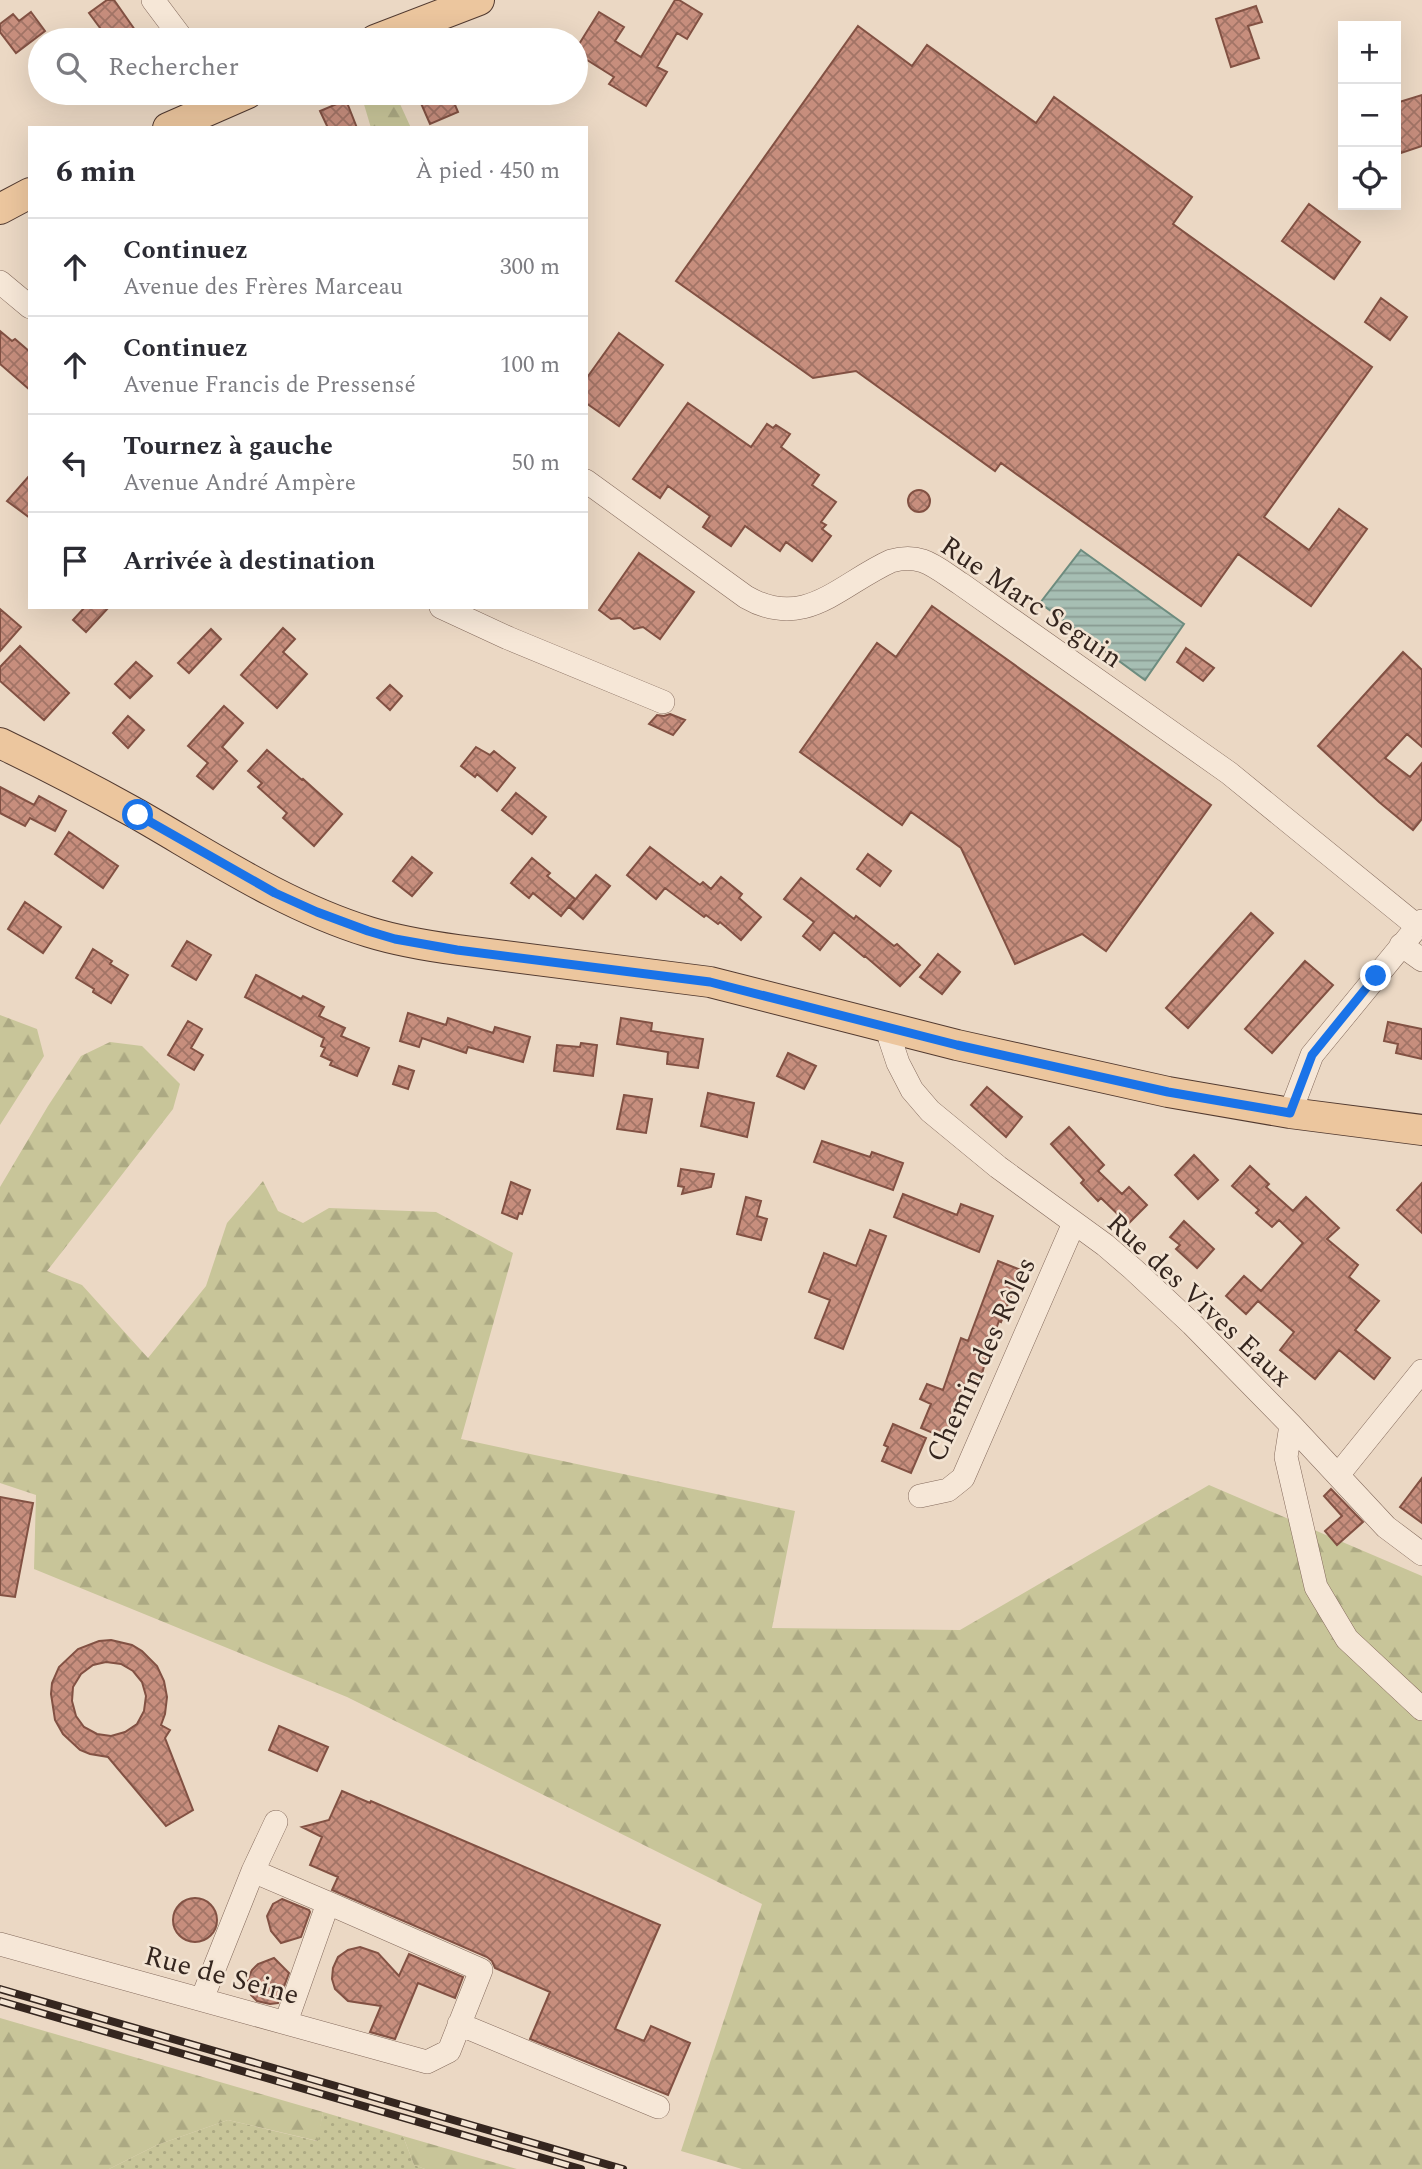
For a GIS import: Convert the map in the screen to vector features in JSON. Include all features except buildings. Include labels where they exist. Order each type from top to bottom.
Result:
[{"type":"main road","points":[[406,28],[479,0]]},
{"type":"main road","points":[[172,126],[213,105]]},
{"type":"main road","points":[[0,209],[28,194]]},
{"type":"main road","points":[[0,743],[90,788],[275,893],[368,931],[422,945],[710,982],[996,1054],[1168,1092],[1290,1113],[1422,1130]]},
{"type":"street","points":[[153,0],[174,28]]},
{"type":"street","points":[[0,282],[28,305]]},
{"type":"street","name":"Rue Marc Seguin","points":[[588,482],[746,597],[766,607],[782,610],[808,607],[891,561],[905,557],[921,559],[961,584],[1229,774],[1419,923]]},
{"type":"street","points":[[445,609],[663,702]]},
{"type":"street","points":[[1290,1113],[1312,1055],[1419,923]]},
{"type":"street","points":[[1401,945],[1422,960]]},
{"type":"street","name":"Rue des Vives Eaux","points":[[892,1028],[890,1039],[898,1063],[912,1090],[930,1111],[998,1167],[1105,1245],[1162,1296],[1291,1425],[1386,1527],[1422,1554]]},
{"type":"street","name":"Chemin des Rôles","points":[[920,1496],[948,1490],[963,1478],[1074,1223]]},
{"type":"street","points":[[1338,1475],[1422,1371]]},
{"type":"street","points":[[1291,1425],[1286,1457],[1316,1587],[1347,1639],[1422,1709]]},
{"type":"street","points":[[202,1999],[253,1871],[276,1822]]},
{"type":"street","points":[[253,1871],[481,1970],[459,2024],[658,2107]]},
{"type":"street","points":[[286,2022],[328,1903]]},
{"type":"street","name":"Rue de Seine","points":[[0,1944],[427,2062],[449,2051],[459,2024]]},
{"type":"green space","points":[[364,105],[400,105],[410,126],[370,126]]},
{"type":"green space","points":[[0,1015],[37,1029],[44,1056],[0,1125]]},
{"type":"green space","points":[[110,1042],[142,1046],[180,1084],[173,1109],[47,1271],[82,1285],[148,1358],[206,1286],[227,1223],[263,1181],[278,1211],[303,1223],[329,1208],[436,1212],[513,1253],[461,1439],[795,1511],[772,1628],[960,1630],[1209,1485],[1422,1576],[1422,2169],[742,2169],[681,2151],[762,1904],[347,1697],[34,1569],[36,1495],[0,1483],[0,1187],[81,1056]]},
{"type":"green space","points":[[0,2018],[323,2112],[318,2141],[228,2120],[157,2145],[109,2169],[0,2169]]},
{"type":"green space","points":[[323,2112],[403,2136],[414,2165],[425,2169],[109,2169],[157,2145],[228,2120],[317,2141]]},
{"type":"green space","points":[[403,2136],[517,2169],[425,2169],[414,2165]]},
{"type":"shaded area","points":[[1081,550],[1184,624],[1145,680],[1040,603]]},
{"type":"railway","points":[[0,1989],[623,2169]]},
{"type":"railway","points":[[0,2001],[581,2169]]},
{"type":"route","points":[[138,815],[275,893],[317,912],[395,939],[457,950],[710,982],[957,1045],[1168,1092],[1290,1113],[1312,1055],[1376,976]]}]
